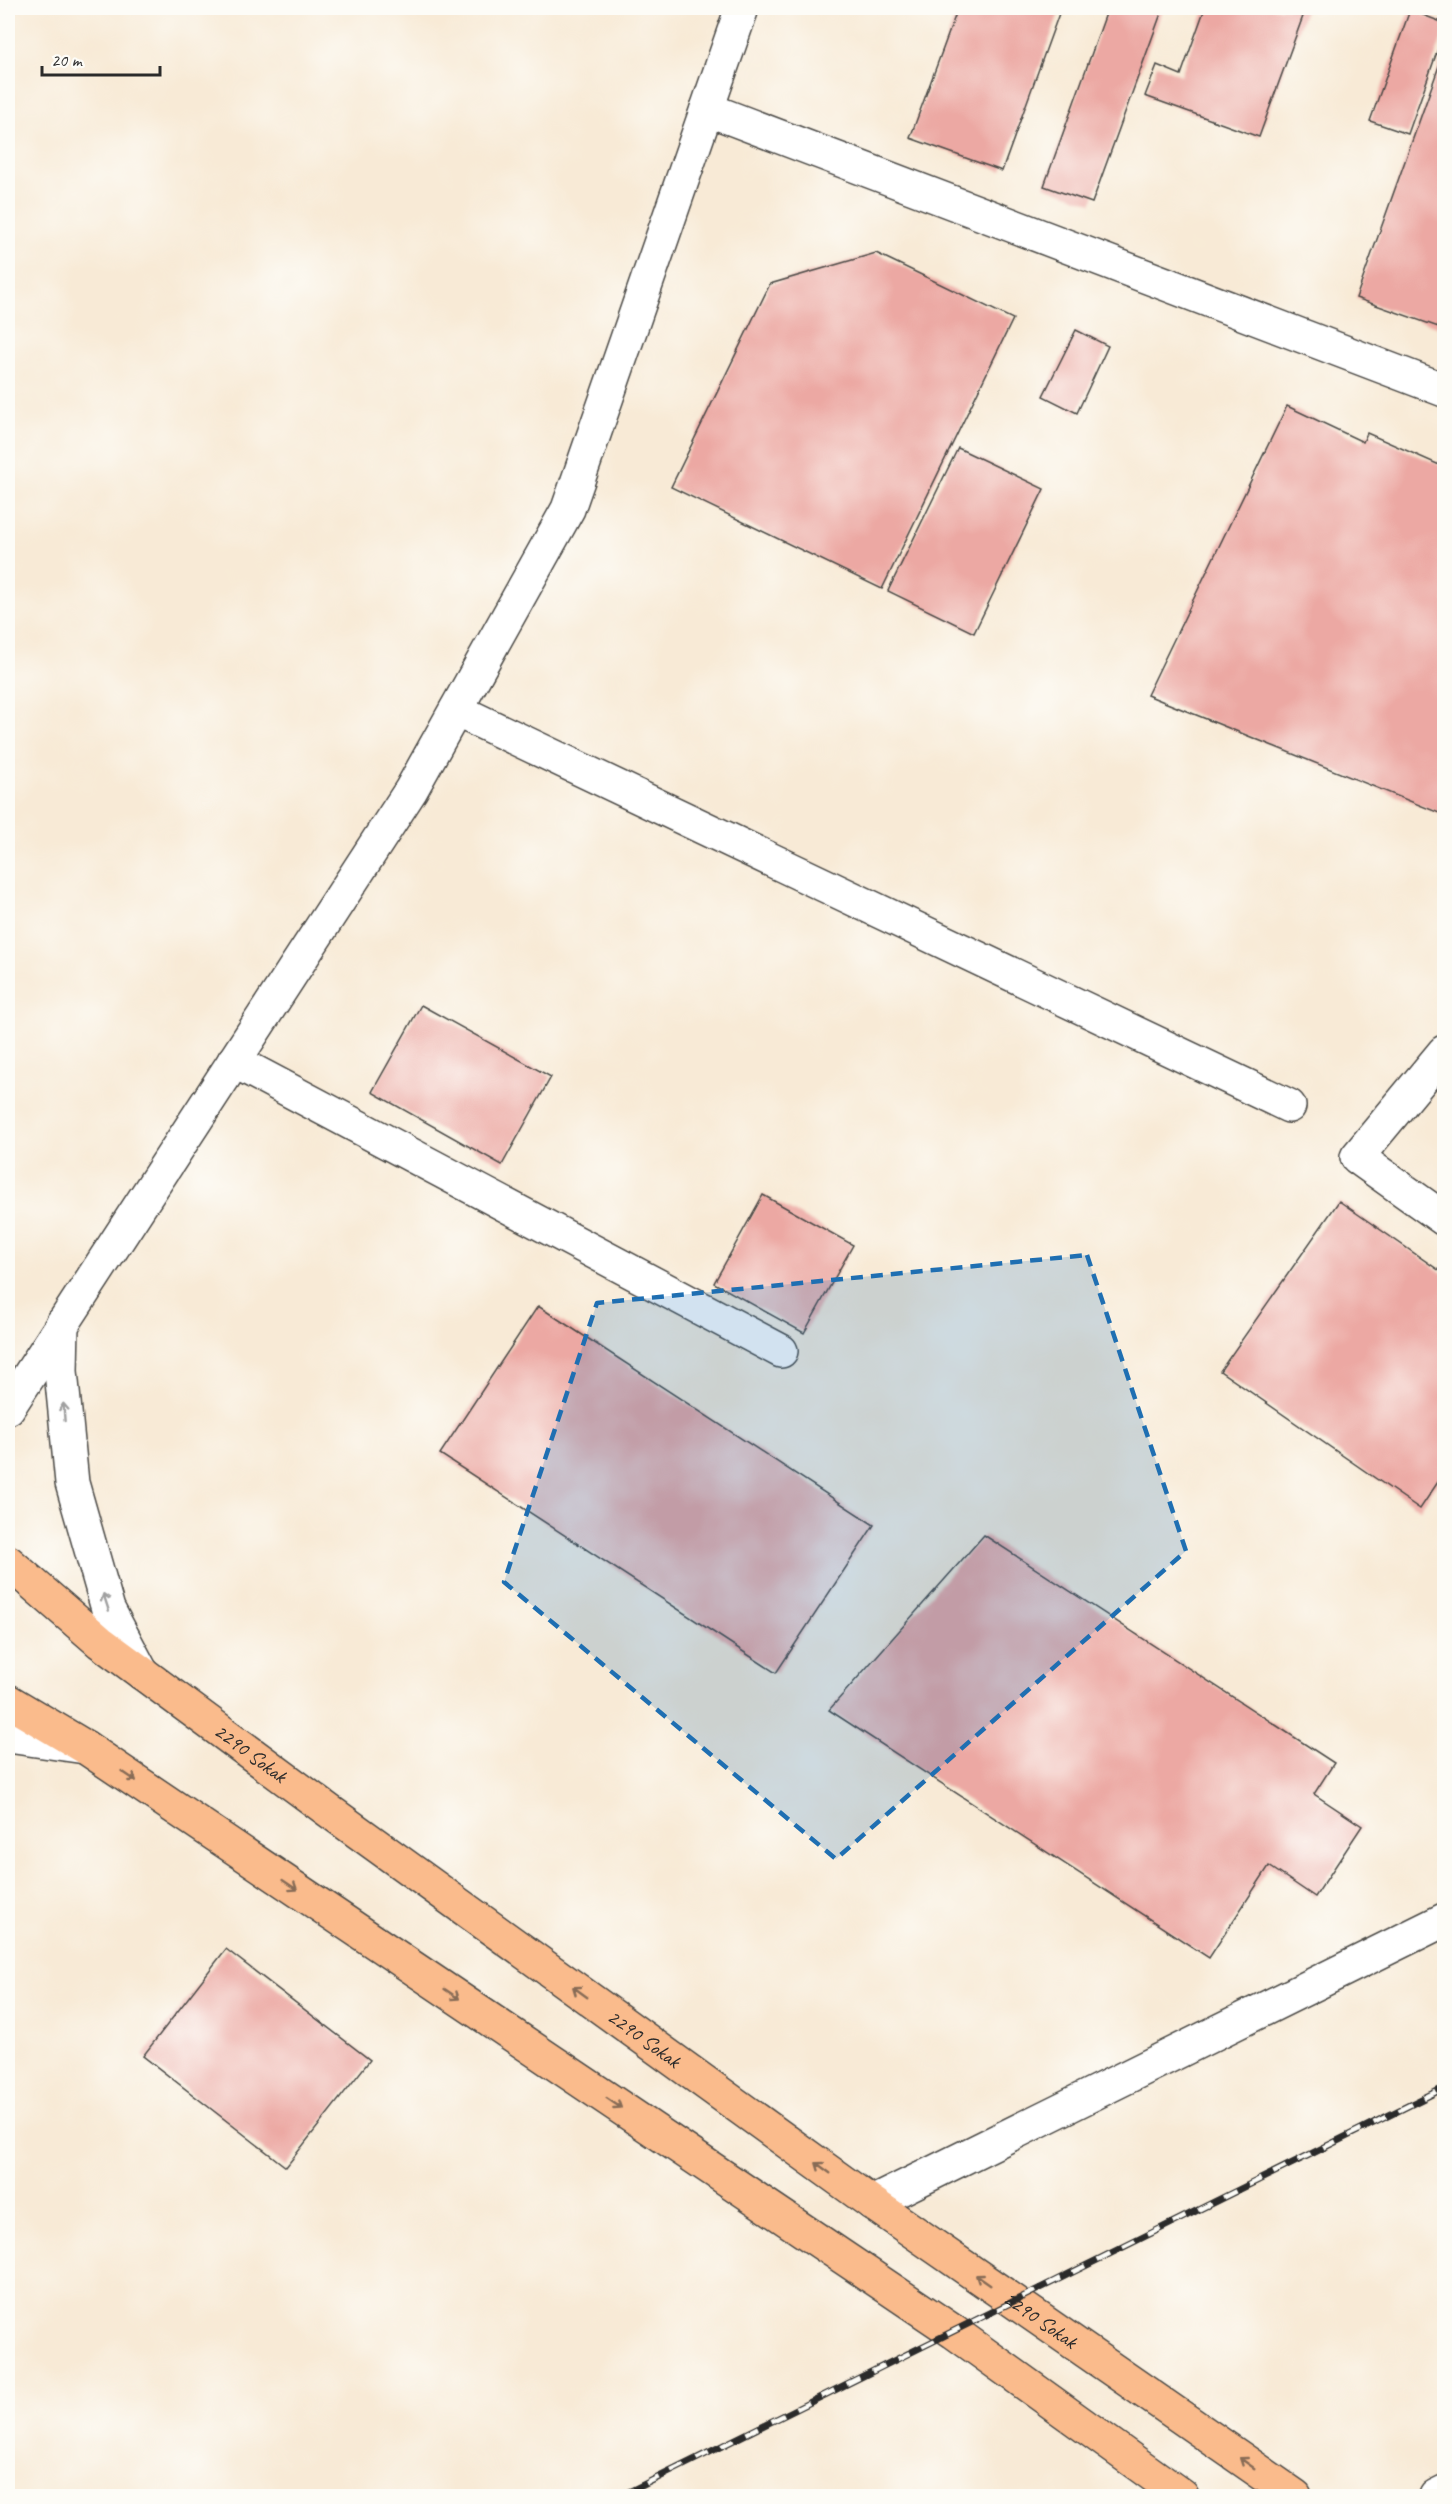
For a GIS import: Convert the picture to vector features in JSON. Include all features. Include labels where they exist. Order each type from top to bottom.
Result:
[{"type":"main road","name":"2290 Sokak","points":[[8,1562],[100,1642],[348,1825],[872,2203],[1295,2496]]},
{"type":"main road","points":[[8,1701],[85,1747],[954,2332],[1182,2496]]},
{"type":"street","points":[[8,1408],[411,790],[568,509],[742,8]]},
{"type":"street","points":[[707,109],[1444,390]]},
{"type":"street","points":[[456,710],[1289,1106]]},
{"type":"street","points":[[1444,1052],[1357,1156],[1444,1219]]},
{"type":"street","points":[[234,1061],[781,1351]]},
{"type":"street","points":[[62,1324],[61,1371],[72,1483],[108,1609],[142,1672]]},
{"type":"street","points":[[8,1736],[85,1747]]},
{"type":"street","points":[[872,2203],[1444,1920]]},
{"type":"street","points":[[1436,2496],[1444,2492]]},
{"type":"highlighted area","points":[[1087,1255],[1186,1551],[836,1859],[504,1582],[597,1303]]},
{"type":"building","points":[[958,8],[1061,8],[1002,171],[910,138]]},
{"type":"building","points":[[1108,8],[1163,8],[1092,203],[1044,186]]},
{"type":"building","points":[[1205,8],[1306,8],[1259,137],[1145,96],[1157,65],[1181,75]]},
{"type":"building","points":[[1410,10],[1444,23],[1444,32],[1408,134],[1370,121]]},
{"type":"building","points":[[1444,52],[1444,329],[1356,298]]},
{"type":"building","points":[[876,253],[1013,319],[882,589],[671,487],[770,284]]},
{"type":"building","points":[[1076,330],[1108,346],[1077,413],[1043,396]]},
{"type":"building","points":[[1287,406],[1363,442],[1367,433],[1444,467],[1444,815],[1147,695]]},
{"type":"building","points":[[958,448],[1044,489],[974,633],[888,591]]},
{"type":"building","points":[[421,1005],[551,1077],[502,1165],[372,1092]]},
{"type":"building","points":[[763,1195],[853,1245],[804,1333],[714,1283]]},
{"type":"building","points":[[1339,1201],[1444,1274],[1444,1473],[1420,1509],[1220,1371]]},
{"type":"building","points":[[538,1306],[874,1525],[776,1673],[440,1454]]},
{"type":"building","points":[[984,1535],[1334,1763],[1314,1794],[1362,1826],[1315,1897],[1269,1866],[1209,1958],[829,1710]]},
{"type":"building","points":[[226,1949],[370,2060],[286,2167],[143,2056]]},
{"type":"railway","points":[[621,2496],[1444,2088]]}]
